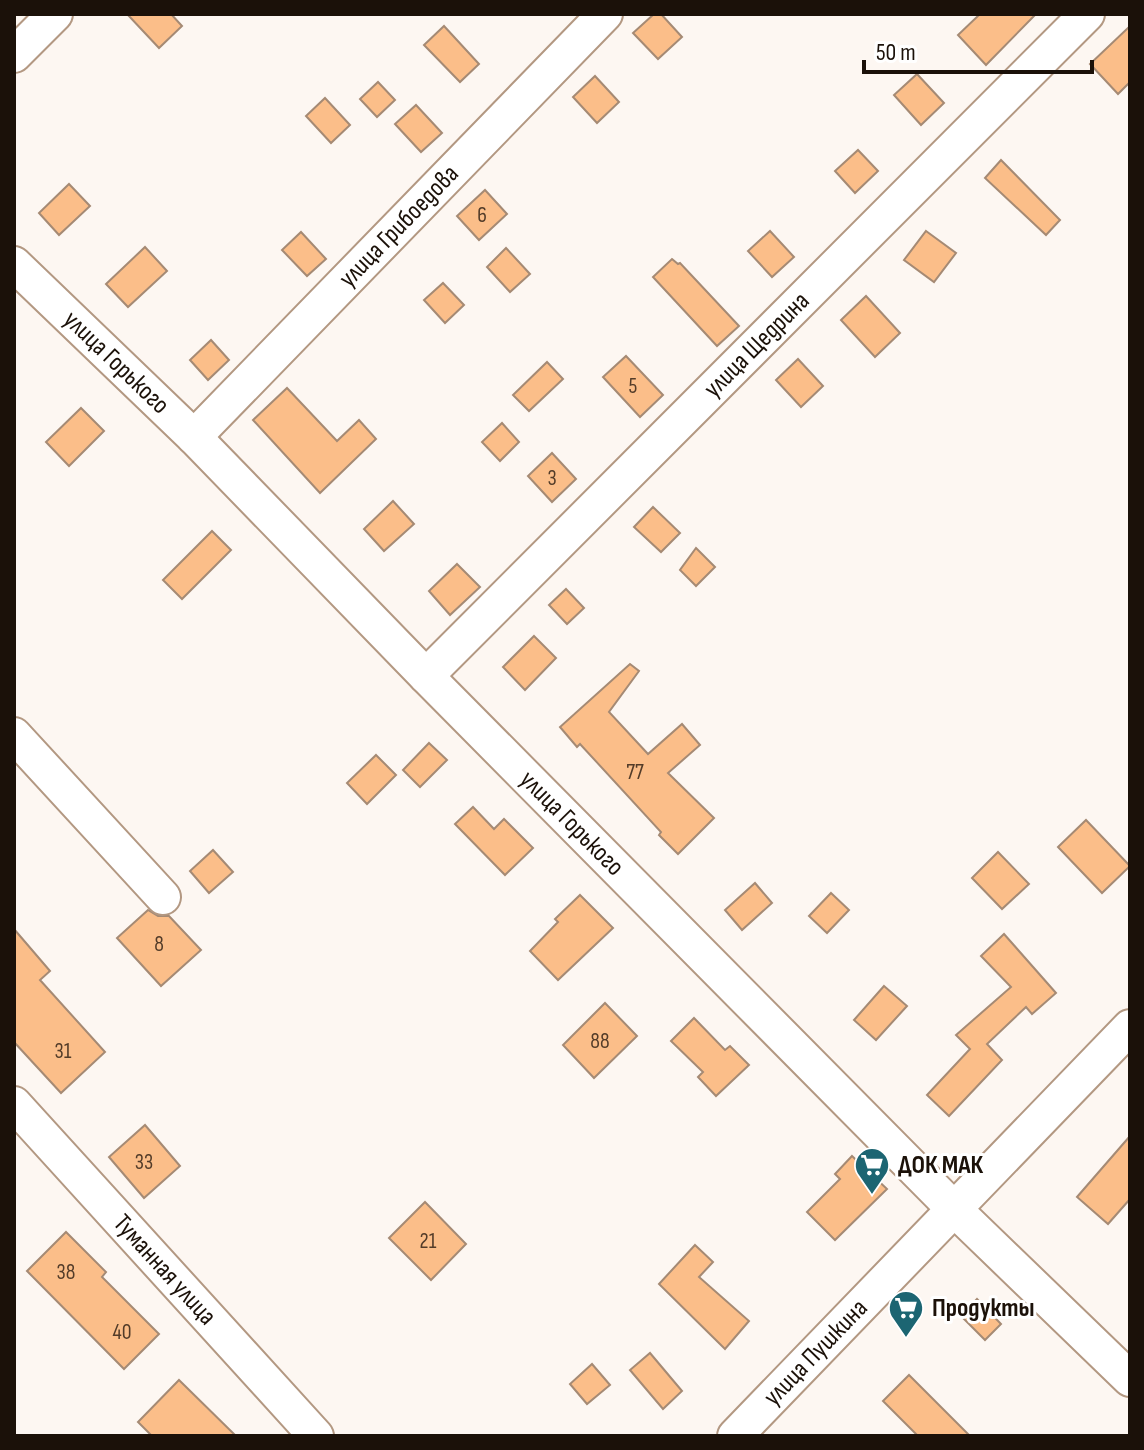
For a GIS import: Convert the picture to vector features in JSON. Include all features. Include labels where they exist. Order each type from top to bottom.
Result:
[{"type":"street","points":[[14,55],[55,14]]},
{"type":"street","name":"улица Грибоедова","points":[[194,437],[605,14]]},
{"type":"street","name":"улица Щедрина","points":[[426,676],[1087,14]]},
{"type":"street","name":"улица Горького","points":[[14,264],[194,437],[953,1208],[1130,1379]]},
{"type":"street","points":[[14,735],[163,897]]},
{"type":"street","name":"улица Пушкина","points":[[735,1436],[1130,1027]]},
{"type":"street","name":"Туманная улица","points":[[14,1104],[316,1436]]},
{"type":"building","points":[[127,14],[171,14],[182,26],[159,48]]},
{"type":"building","points":[[654,14],[661,14],[682,37],[658,59],[633,33]]},
{"type":"building","points":[[980,14],[1036,14],[986,65],[958,35]]},
{"type":"building","points":[[444,26],[479,64],[460,82],[424,45]]},
{"type":"building","points":[[1130,26],[1130,82],[1118,94],[1090,64]]},
{"type":"building","points":[[917,74],[944,103],[921,125],[894,95]]},
{"type":"building","points":[[595,76],[619,102],[597,123],[573,97]]},
{"type":"building","points":[[378,82],[395,100],[377,117],[360,99]]},
{"type":"building","points":[[325,98],[350,125],[331,143],[306,116]]},
{"type":"building","points":[[416,105],[442,133],[421,152],[395,124]]},
{"type":"building","points":[[858,150],[878,171],[855,193],[835,171]]},
{"type":"building","points":[[1001,160],[1060,220],[1046,235],[985,178]]},
{"type":"building","points":[[69,184],[90,206],[59,235],[39,213]]},
{"type":"building","points":[[485,190],[507,214],[479,240],[457,216]]},
{"type":"building","points":[[770,231],[794,257],[772,277],[748,251]]},
{"type":"building","points":[[926,231],[956,253],[934,282],[904,260]]},
{"type":"building","points":[[301,232],[326,259],[307,276],[282,250]]},
{"type":"building","points":[[145,247],[167,271],[128,307],[106,284]]},
{"type":"building","points":[[506,248],[530,274],[510,292],[487,267]]},
{"type":"building","points":[[672,259],[680,263],[739,326],[717,346],[653,277]]},
{"type":"building","points":[[443,283],[464,305],[445,323],[424,300]]},
{"type":"building","points":[[866,296],[900,333],[875,357],[841,320]]},
{"type":"building","points":[[211,340],[229,360],[208,380],[190,360]]},
{"type":"building","points":[[626,356],[663,395],[640,417],[603,377]]},
{"type":"building","points":[[798,359],[823,386],[801,407],[776,380]]},
{"type":"building","points":[[547,362],[563,379],[529,411],[513,395]]},
{"type":"building","points":[[287,388],[337,441],[359,420],[376,439],[320,493],[253,420]]},
{"type":"building","points":[[81,408],[104,431],[69,466],[46,442]]},
{"type":"building","points":[[502,423],[519,442],[500,461],[482,442]]},
{"type":"building","points":[[552,453],[576,479],[552,502],[528,476]]},
{"type":"building","points":[[393,501],[414,524],[384,551],[364,529]]},
{"type":"building","points":[[653,507],[680,533],[661,552],[634,527]]},
{"type":"building","points":[[212,531],[231,550],[182,599],[163,580]]},
{"type":"building","points":[[696,548],[715,567],[696,586],[680,570]]},
{"type":"building","points":[[457,564],[480,587],[450,615],[429,591]]},
{"type":"building","points":[[566,589],[584,608],[567,624],[549,605]]},
{"type":"building","points":[[534,636],[556,658],[525,690],[503,667]]},
{"type":"building","points":[[630,664],[639,671],[609,712],[648,754],[682,724],[700,745],[668,773],[714,818],[678,854],[580,744],[577,747],[560,727]]},
{"type":"building","points":[[429,743],[447,760],[420,787],[403,770]]},
{"type":"building","points":[[376,755],[396,775],[367,804],[347,783]]},
{"type":"building","points":[[473,807],[494,829],[504,819],[533,848],[505,875],[455,824]]},
{"type":"building","points":[[1086,820],[1130,866],[1102,893],[1058,847]]},
{"type":"building","points":[[213,850],[233,872],[209,893],[190,871]]},
{"type":"building","points":[[998,852],[1029,884],[1002,909],[972,878]]},
{"type":"building","points":[[755,883],[772,903],[742,930],[725,910]]},
{"type":"building","points":[[831,893],[849,910],[827,933],[809,916]]},
{"type":"building","points":[[580,895],[613,928],[558,980],[530,951],[558,922],[555,919]]},
{"type":"building","points":[[148,910],[158,916],[169,916],[201,950],[161,986],[117,938]]},
{"type":"building","points":[[14,929],[50,971],[40,980],[105,1052],[61,1093],[14,1042]]},
{"type":"building","points":[[1004,934],[1056,993],[1032,1014],[1026,1007],[987,1044],[1002,1060],[949,1116],[927,1095],[970,1049],[956,1035],[1011,987],[981,956]]},
{"type":"building","points":[[884,986],[907,1006],[876,1040],[854,1020]]},
{"type":"building","points":[[605,1003],[637,1036],[594,1078],[563,1045]]},
{"type":"building","points":[[694,1018],[725,1050],[730,1046],[749,1065],[716,1096],[698,1077],[703,1072],[671,1041]]},
{"type":"building","points":[[145,1125],[180,1166],[144,1198],[109,1157]]},
{"type":"building","points":[[1130,1136],[1130,1199],[1108,1224],[1077,1197]]},
{"type":"building","points":[[852,1156],[887,1189],[835,1240],[807,1212],[840,1179],[835,1174]]},
{"type":"building","points":[[425,1202],[466,1244],[431,1280],[389,1238]]},
{"type":"building","points":[[66,1232],[106,1272],[102,1277],[159,1334],[124,1369],[27,1271]]},
{"type":"building","points":[[695,1245],[713,1262],[699,1277],[749,1321],[725,1349],[659,1284]]},
{"type":"building","points":[[977,1299],[1001,1324],[985,1340],[961,1316]]},
{"type":"building","points":[[650,1353],[682,1391],[663,1409],[630,1370]]},
{"type":"building","points":[[592,1364],[610,1385],[587,1404],[570,1384]]},
{"type":"building","points":[[909,1375],[970,1436],[918,1436],[883,1401]]},
{"type":"building","points":[[179,1380],[236,1436],[152,1436],[138,1422]]},
{"type":"place","name":"ДОК МАК","points":[[872,1196]]},
{"type":"place","name":"Продукты","points":[[906,1339]]}]
